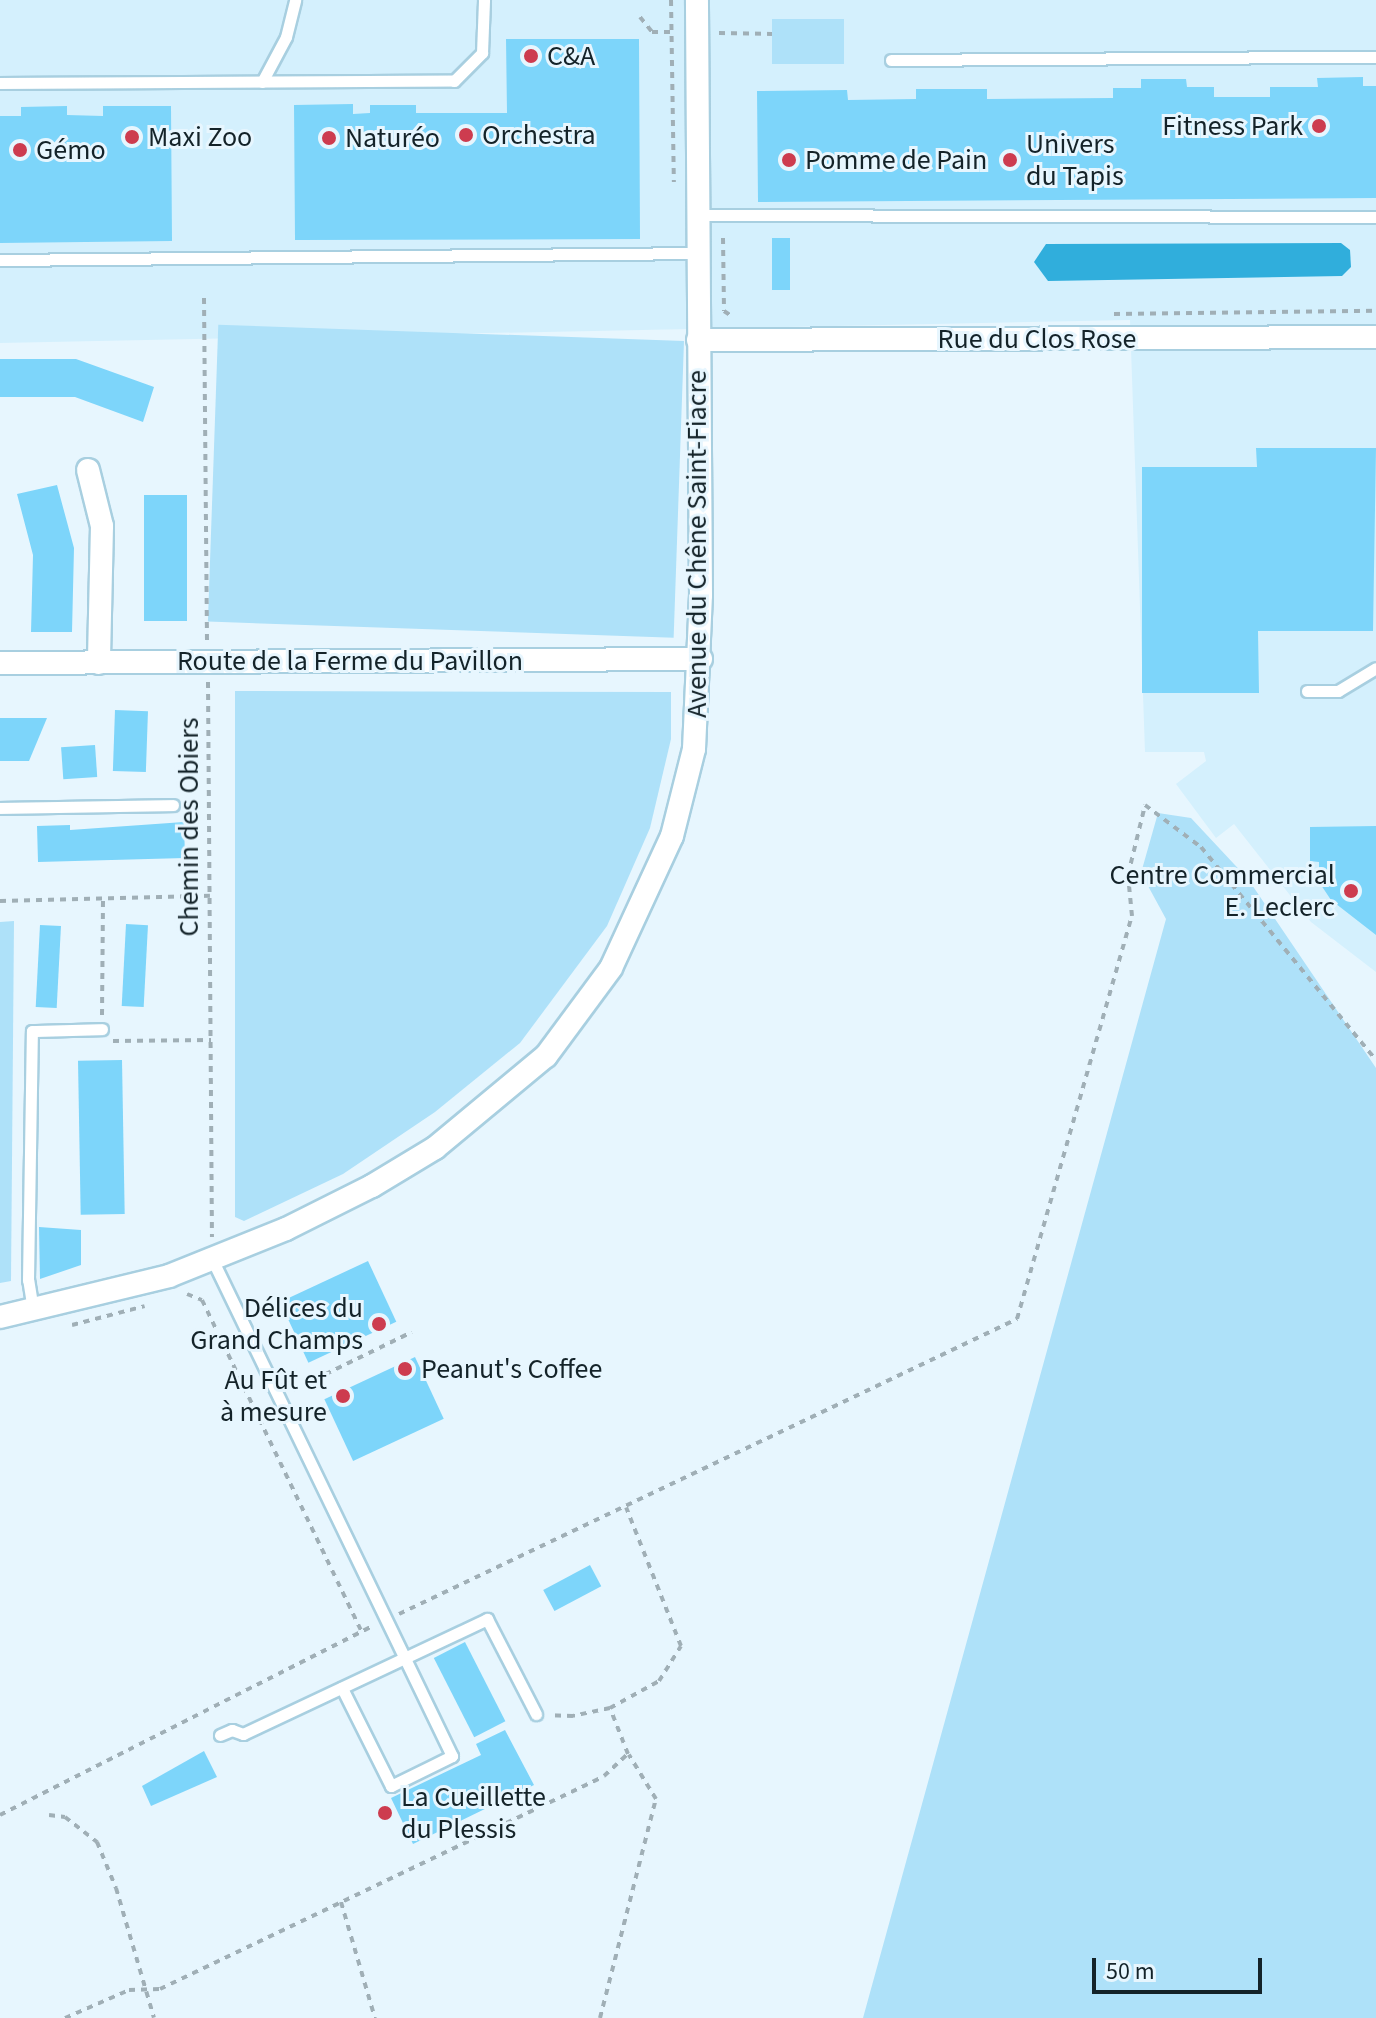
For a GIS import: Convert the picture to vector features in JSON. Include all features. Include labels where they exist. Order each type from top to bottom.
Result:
[{"type":"street","name":"Avenue du Chêne Saint-Fiacre","points":[[0,1317],[169,1276],[212,1248],[286,1229],[435,1148],[546,1056],[611,968],[672,836],[694,749],[701,659],[697,0]]},
{"type":"street","name":"Rue du Clos Rose","points":[[698,340],[1376,337]]},
{"type":"street","points":[[88,470],[102,526],[99,663]]},
{"type":"street","name":"Route de la Ferme du Pavillon","points":[[0,663],[701,659]]},
{"type":"lane","points":[[262,82],[286,37],[295,0]]},
{"type":"lane","points":[[0,83],[454,81],[482,53],[484,0]]},
{"type":"lane","points":[[891,60],[1376,57]]},
{"type":"lane","points":[[699,215],[1376,217]]},
{"type":"lane","points":[[0,260],[699,253]]},
{"type":"lane","points":[[1307,691],[1338,691],[1376,668]]},
{"type":"lane","points":[[0,808],[173,805]]},
{"type":"lane","points":[[33,1310],[28,1280],[32,1031],[102,1029]]},
{"type":"lane","points":[[212,1248],[277,1398],[452,1756],[391,1786],[342,1688]]},
{"type":"lane","points":[[220,1735],[232,1730],[243,1734],[487,1619],[536,1714]]},
{"type":"path","points":[[671,0],[674,190]]},
{"type":"path","points":[[721,22],[721,48]]},
{"type":"path","points":[[723,215],[724,311],[748,317]]},
{"type":"path","name":"Chemin des Obiers","points":[[204,298],[212,1248]]},
{"type":"path","points":[[1109,314],[1376,311]]},
{"type":"path","points":[[0,1815],[362,1632],[388,1626],[626,1507],[1017,1319],[1132,916],[1128,875],[1145,805],[1201,847],[1376,1060]]},
{"type":"path","points":[[0,901],[210,896]]},
{"type":"path","points":[[103,899],[102,1041],[211,1040]]},
{"type":"path","points":[[212,1248],[222,1235]]},
{"type":"path","points":[[176,1293],[194,1294],[202,1300],[362,1632]]},
{"type":"path","points":[[69,1325],[153,1303]]},
{"type":"path","points":[[277,1398],[412,1332]]},
{"type":"path","points":[[536,1714],[573,1716],[610,1708],[659,1681],[681,1646],[626,1507]]},
{"type":"path","points":[[600,2018],[656,1799],[628,1754],[610,1708]]},
{"type":"path","points":[[65,2018],[129,1990],[160,1989],[604,1776],[628,1754]]},
{"type":"path","points":[[49,1815],[65,1817],[97,1842],[116,1888],[143,1990],[154,2018]]},
{"type":"path","points":[[341,1902],[375,2018]]},
{"type":"shaded area","points":[[0,0],[1376,0],[1376,972],[1311,922],[1234,824],[1216,838],[1176,784],[1206,761],[1204,752],[1145,752],[1130,320],[0,343]]},
{"type":"shaded area","points":[[772,19],[844,19],[844,64],[772,64]]},
{"type":"shaded area","points":[[218,325],[684,341],[674,638],[208,622]]},
{"type":"shaded area","points":[[235,691],[671,692],[671,739],[650,828],[607,926],[520,1043],[435,1112],[343,1174],[244,1221],[235,1217]]},
{"type":"shaded area","points":[[1158,813],[1191,818],[1248,879],[1376,1068],[1376,2018],[863,2018],[1166,919],[1141,873]]},
{"type":"shaded area","points":[[14,921],[11,1281],[0,1283],[0,922]]},
{"type":"water","points":[[1341,243],[1350,250],[1351,267],[1342,276],[1048,281],[1034,262],[1046,244]]},
{"type":"building","points":[[506,39],[639,39],[640,239],[295,240],[294,105],[353,104],[353,114],[370,113],[370,105],[416,105],[416,113],[507,113]]},
{"type":"building","points":[[1363,77],[1363,86],[1376,86],[1376,198],[758,202],[757,91],[847,90],[848,100],[916,99],[916,89],[987,89],[987,99],[1113,98],[1113,88],[1141,88],[1141,79],[1186,79],[1187,87],[1214,87],[1214,97],[1270,97],[1270,87],[1318,87],[1317,78]]},
{"type":"building","points":[[67,106],[67,115],[103,116],[103,106],[171,106],[172,241],[0,243],[0,116],[21,116],[21,107]]},
{"type":"building","points":[[772,238],[790,238],[790,290],[772,290]]},
{"type":"building","points":[[0,359],[76,359],[154,387],[143,422],[75,397],[0,397]]},
{"type":"building","points":[[1256,448],[1376,448],[1373,631],[1258,631],[1259,693],[1142,693],[1142,467],[1257,467]]},
{"type":"building","points":[[57,485],[74,548],[72,632],[31,632],[33,555],[17,494]]},
{"type":"building","points":[[144,495],[187,495],[187,621],[144,621]]},
{"type":"building","points":[[115,710],[148,711],[146,772],[113,771]]},
{"type":"building","points":[[0,718],[47,718],[29,761],[0,761]]},
{"type":"building","points":[[95,745],[97,777],[63,779],[61,747]]},
{"type":"building","points":[[184,822],[185,858],[38,862],[37,826],[70,825],[70,830]]},
{"type":"building","points":[[1376,826],[1376,935],[1331,900],[1319,882],[1319,862],[1310,861],[1310,827]]},
{"type":"building","points":[[126,924],[148,925],[144,1007],[122,1006]]},
{"type":"building","points":[[40,925],[61,926],[57,1008],[36,1007]]},
{"type":"building","points":[[122,1060],[125,1214],[81,1215],[78,1061]]},
{"type":"building","points":[[39,1227],[81,1230],[81,1265],[40,1279]]},
{"type":"building","points":[[368,1261],[396,1322],[308,1363],[280,1302]]},
{"type":"building","points":[[415,1357],[444,1419],[353,1461],[324,1399]]},
{"type":"building","points":[[590,1565],[601,1586],[554,1611],[543,1590]]},
{"type":"building","points":[[465,1642],[505,1721],[474,1737],[434,1658]]},
{"type":"building","points":[[505,1730],[534,1785],[413,1844],[391,1798],[481,1755],[476,1744]]},
{"type":"building","points":[[204,1751],[217,1777],[151,1806],[142,1786]]},
{"type":"place","name":"C&A","points":[[531,56]]},
{"type":"place","name":"Fitness Park","points":[[1319,126]]},
{"type":"place","name":"Orchestra","points":[[466,135]]},
{"type":"place","name":"Maxi Zoo","points":[[132,137]]},
{"type":"place","name":"Naturéo","points":[[329,138]]},
{"type":"place","name":"Gémo","points":[[20,150]]},
{"type":"place","name":"Pomme de Pain","points":[[789,160]]},
{"type":"place","name":"Univers du Tapis","points":[[1010,160]]},
{"type":"place","name":"Centre Commercial E. Leclerc","points":[[1351,891]]},
{"type":"place","name":"Délices du Grand Champs","points":[[379,1324]]},
{"type":"place","name":"Peanut's Coffee","points":[[405,1369]]},
{"type":"place","name":"Au Fût et à mesure","points":[[343,1396]]},
{"type":"place","name":"La Cueillette du Plessis","points":[[385,1813]]}]
